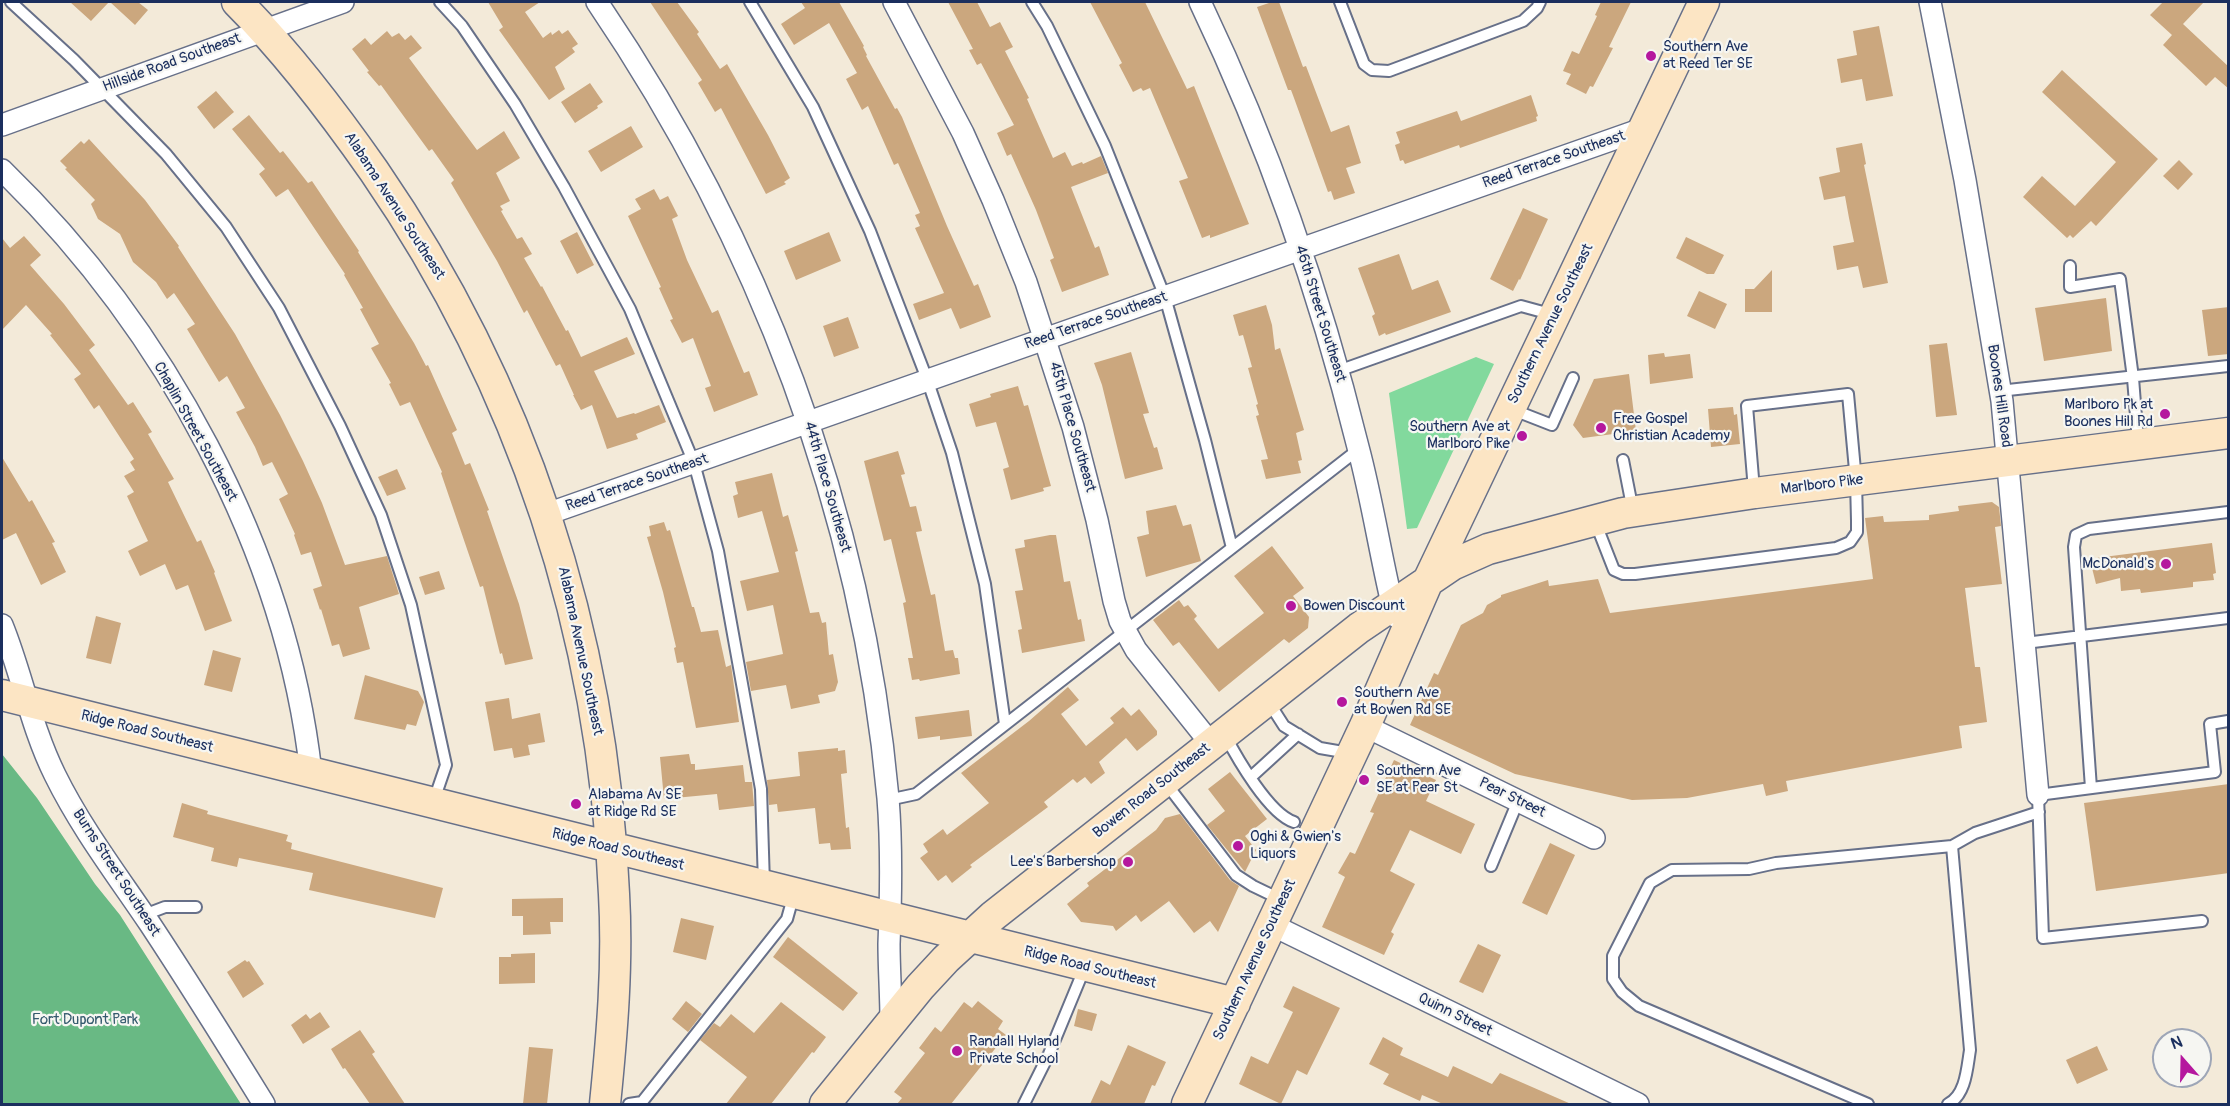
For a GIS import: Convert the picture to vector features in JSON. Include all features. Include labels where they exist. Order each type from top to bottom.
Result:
[{"type":"main road","name":"Alabama Avenue Southeast","points":[[237,2],[281,49],[345,130],[397,205],[427,254],[466,324],[495,383],[520,441],[547,514],[569,591],[588,676],[600,748],[611,848],[615,893],[614,969],[605,1104]]},
{"type":"main road","name":"Southern Avenue Southeast","points":[[1187,1104],[1365,726],[1428,581],[1704,2]]},
{"type":"main road","name":"Marlboro Pike","points":[[1428,581],[1452,565],[1488,549],[1633,512],[1755,493],[2229,433]]},
{"type":"main road","name":"Bowen Road Southeast","points":[[825,1104],[891,1020],[946,959],[1001,910],[1359,628],[1428,581]]},
{"type":"main road","name":"Ridge Road Southeast","points":[[14,698],[1235,1003]]},
{"type":"street","name":"Hillside Road Southeast","points":[[2,125],[343,2]]},
{"type":"street","name":"44th Place Southeast","points":[[597,2],[653,88],[720,208],[764,305],[809,422],[838,520],[870,663],[888,800],[892,864],[891,1020]]},
{"type":"street","name":"45th Place Southeast","points":[[894,2],[952,111],[983,177],[1020,266],[1046,339],[1079,447],[1114,601],[1125,631],[1136,650],[1218,740]]},
{"type":"street","name":"46th Street Southeast","points":[[1200,2],[1259,136],[1301,249],[1359,448],[1401,640]]},
{"type":"street","name":"Boones Hill Road","points":[[1930,2],[1965,180],[1999,391],[2008,460],[2038,803]]},
{"type":"street","name":"Reed Terrace Southeast","points":[[547,514],[1645,128]]},
{"type":"street","name":"Chaplin Street Southeast","points":[[2,170],[76,250],[121,309],[165,374],[215,462],[252,542],[280,621],[297,687],[311,773]]},
{"type":"street","name":"Burns Street Southeast","points":[[2,625],[14,698],[68,801],[144,915],[264,1104]]},
{"type":"street","name":"Pear Street","points":[[1365,726],[1594,838]]},
{"type":"street","name":"Quinn Street","points":[[1277,913],[1638,1104]]},
{"type":"lane","points":[[11,2],[103,88],[166,154],[226,227],[279,308],[340,426],[381,515],[411,604],[446,765],[433,803]]},
{"type":"lane","points":[[441,2],[462,26],[515,104],[564,187],[630,309],[694,463],[718,551],[761,789],[765,886]]},
{"type":"lane","points":[[750,2],[813,107],[870,231],[927,379],[952,453],[985,584],[1005,724]]},
{"type":"lane","points":[[1032,2],[1047,26],[1105,146],[1165,297],[1232,548]]},
{"type":"lane","points":[[1340,2],[1364,64],[1372,70],[1389,70],[1523,21],[1537,8],[1539,2]]},
{"type":"lane","points":[[2070,266],[2070,287],[2120,279],[2133,378],[2138,444]]},
{"type":"lane","points":[[1338,371],[1521,306],[1556,316]]},
{"type":"lane","points":[[1999,391],[2229,366]]},
{"type":"lane","points":[[1511,409],[1552,424],[1573,378]]},
{"type":"lane","points":[[1595,520],[1614,570],[1623,574],[1754,560],[1836,548],[1850,542],[1857,532],[1856,481],[1848,394],[1747,406],[1755,493]]},
{"type":"lane","points":[[888,800],[916,794],[1359,448]]},
{"type":"lane","points":[[1623,460],[1633,512]]},
{"type":"lane","points":[[2091,788],[2074,547],[2076,535],[2089,529],[2229,512]]},
{"type":"lane","points":[[2025,643],[2229,618]]},
{"type":"lane","points":[[1268,701],[1280,721],[1320,748],[1352,754]]},
{"type":"lane","points":[[1868,1104],[1639,1006],[1622,992],[1613,979],[1613,957],[1650,883],[1672,870],[1749,869],[1776,863],[1952,846],[2038,803],[2091,788],[2215,772],[2210,724],[2229,721]]},
{"type":"lane","points":[[1251,777],[1298,734]]},
{"type":"lane","points":[[1218,740],[1236,756],[1270,804],[1286,820],[1294,822]]},
{"type":"lane","points":[[1165,782],[1236,875],[1253,886],[1277,913]]},
{"type":"lane","points":[[1491,866],[1518,801]]},
{"type":"lane","points":[[2038,803],[2043,938],[2202,921]]},
{"type":"lane","points":[[1948,1104],[1961,1089],[1967,1072],[1970,1050],[1952,846]]},
{"type":"lane","points":[[629,1104],[642,1102],[787,919],[794,894]]},
{"type":"lane","points":[[144,915],[165,907],[196,907]]},
{"type":"lane","points":[[1023,1104],[1049,1054],[1086,967]]},
{"type":"green space","points":[[1476,357],[1494,364],[1417,528],[1407,529],[1389,393]]},
{"type":"green space","name":"Fort Dupont Park","points":[[2,754],[37,798],[95,884],[120,915],[241,1104],[2,1104]]},
{"type":"building","points":[[70,2],[109,2],[91,21]]},
{"type":"building","points":[[110,2],[138,2],[148,10],[135,25]]},
{"type":"building","points":[[488,2],[540,2],[525,12],[543,38],[551,32],[552,35],[559,30],[562,34],[568,30],[578,44],[572,48],[575,52],[555,67],[565,89],[549,100],[499,30],[503,27]]},
{"type":"building","points":[[650,2],[677,2],[699,32],[697,34],[720,69],[727,64],[790,178],[784,182],[786,184],[766,194],[721,108],[715,112],[698,83],[702,80]]},
{"type":"building","points":[[801,2],[839,2],[895,109],[897,108],[902,117],[947,226],[974,286],[978,284],[991,317],[960,329],[951,308],[919,320],[913,304],[944,293],[915,228],[920,226],[915,215],[920,213],[898,163],[894,165],[868,106],[862,110],[846,79],[857,73],[829,23],[794,45],[781,24],[805,8]]},
{"type":"building","points":[[948,2],[977,2],[990,27],[1000,22],[1013,47],[1005,51],[1029,98],[1027,99],[1053,158],[1065,152],[1072,166],[1101,156],[1108,173],[1071,187],[1095,248],[1099,246],[1109,275],[1062,292],[1050,260],[1054,258],[1036,210],[1011,154],[1007,156],[997,133],[1014,125],[981,63],[977,65],[969,50],[973,49]]},
{"type":"building","points":[[1090,2],[1145,2],[1187,89],[1194,86],[1249,224],[1210,238],[1210,235],[1202,238],[1179,181],[1188,178],[1150,88],[1143,91],[1141,88],[1133,92],[1119,65],[1122,63]]},
{"type":"building","points":[[1279,2],[1303,67],[1306,66],[1331,132],[1349,125],[1361,163],[1346,168],[1355,193],[1334,200],[1331,191],[1328,192],[1291,90],[1288,90],[1257,7]]},
{"type":"building","points":[[1601,2],[1631,2],[1609,47],[1613,48],[1593,87],[1590,86],[1586,94],[1566,84],[1571,74],[1563,71],[1572,51],[1579,54]]},
{"type":"building","points":[[2163,2],[2204,2],[2183,24],[2229,67],[2229,89],[2215,77],[2206,86],[2163,45],[2172,35],[2150,15]]},
{"type":"building","points":[[1879,26],[1893,96],[1866,101],[1862,79],[1841,83],[1837,59],[1857,55],[1853,31]]},
{"type":"building","points":[[387,31],[392,37],[399,33],[405,40],[411,35],[422,48],[409,58],[477,150],[504,131],[520,158],[496,173],[510,201],[500,206],[503,210],[501,211],[517,239],[522,237],[532,254],[524,258],[566,331],[568,330],[581,357],[627,337],[635,354],[594,371],[617,418],[659,405],[666,422],[636,434],[638,439],[607,449],[592,405],[581,410],[560,364],[556,366],[527,310],[524,313],[497,261],[451,183],[454,180],[432,149],[429,151],[381,85],[379,86],[367,72],[369,71],[352,49],[365,38],[371,45]]},
{"type":"building","points":[[2062,70],[2158,159],[2096,226],[2091,221],[2073,238],[2070,235],[2067,238],[2023,197],[2042,176],[2075,206],[2116,162],[2042,92]]},
{"type":"building","points":[[590,83],[603,102],[597,106],[598,108],[575,123],[561,102]]},
{"type":"building","points":[[216,91],[234,112],[214,129],[197,107]]},
{"type":"building","points":[[1531,95],[1538,116],[1537,121],[1460,148],[1459,145],[1405,164],[1403,160],[1400,161],[1395,145],[1400,143],[1396,132],[1457,111],[1461,121]]},
{"type":"building","points":[[249,115],[280,153],[283,151],[308,183],[312,181],[359,251],[426,366],[428,365],[457,430],[452,433],[465,465],[470,463],[489,510],[487,511],[519,604],[533,659],[505,665],[502,653],[500,654],[483,586],[480,587],[442,472],[410,402],[400,406],[389,384],[391,383],[371,348],[379,344],[345,274],[288,189],[276,197],[259,174],[265,169],[232,129]]},
{"type":"building","points":[[631,126],[643,147],[601,172],[588,151]]},
{"type":"building","points":[[89,139],[145,200],[179,246],[235,334],[303,461],[322,503],[345,565],[387,556],[399,594],[359,607],[370,649],[343,657],[339,644],[332,646],[313,589],[322,586],[311,552],[301,555],[295,534],[279,499],[288,494],[272,462],[263,466],[236,412],[245,408],[227,376],[219,382],[187,329],[195,324],[174,293],[167,299],[156,282],[133,262],[120,234],[98,219],[91,204],[95,200],[60,161],[81,141],[84,144]]},
{"type":"building","points":[[1862,143],[1866,164],[1864,165],[1888,283],[1863,288],[1858,266],[1837,270],[1833,246],[1854,242],[1845,196],[1824,200],[1819,177],[1840,172],[1836,148]]},
{"type":"building","points":[[2179,160],[2193,174],[2178,190],[2163,176]]},
{"type":"building","points":[[654,189],[660,200],[668,196],[678,216],[672,219],[687,260],[712,313],[718,310],[744,373],[749,371],[758,395],[714,412],[705,388],[711,386],[693,338],[682,343],[670,320],[673,319],[659,288],[661,287],[628,216],[641,209],[635,199]]},
{"type":"building","points":[[1523,208],[1548,219],[1513,291],[1490,279]]},
{"type":"building","points":[[577,232],[594,265],[577,274],[560,241]]},
{"type":"building","points":[[829,232],[841,261],[796,280],[784,251]]},
{"type":"building","points":[[24,236],[41,255],[30,265],[95,345],[89,350],[128,405],[133,402],[152,432],[148,434],[174,479],[168,482],[197,542],[201,540],[232,621],[205,631],[188,585],[176,590],[165,564],[140,576],[128,551],[148,541],[127,496],[134,492],[124,476],[135,470],[130,462],[134,459],[99,405],[94,409],[74,379],[81,374],[50,335],[52,334],[26,305],[2,330],[2,238],[10,248]]},
{"type":"building","points":[[1686,237],[1724,255],[1714,274],[1707,274],[1676,258]]},
{"type":"building","points":[[1399,254],[1412,290],[1438,280],[1451,312],[1379,336],[1372,316],[1375,314],[1358,268]]},
{"type":"building","points":[[1772,270],[1772,312],[1745,312],[1745,289],[1754,289]]},
{"type":"building","points":[[1699,291],[1727,304],[1715,329],[1687,316]]},
{"type":"building","points":[[2106,298],[2112,351],[2044,361],[2035,308]]},
{"type":"building","points":[[1266,305],[1272,325],[1275,350],[1280,348],[1304,430],[1296,433],[1302,460],[1298,461],[1301,473],[1266,479],[1261,460],[1268,459],[1256,416],[1259,415],[1256,405],[1258,404],[1248,368],[1252,367],[1243,335],[1239,336],[1233,315]]},
{"type":"building","points":[[2229,307],[2229,354],[2208,356],[2202,310]]},
{"type":"building","points":[[848,317],[859,348],[834,357],[823,326]]},
{"type":"building","points":[[1947,343],[1957,415],[1936,417],[1929,345]]},
{"type":"building","points":[[1131,352],[1149,413],[1143,414],[1154,448],[1157,447],[1163,469],[1125,479],[1102,385],[1094,363]]},
{"type":"building","points":[[1664,353],[1665,357],[1690,354],[1693,378],[1650,384],[1648,355]]},
{"type":"building","points":[[1629,374],[1636,431],[1583,438],[1573,425],[1594,379]]},
{"type":"building","points":[[1018,386],[1024,406],[1028,405],[1051,486],[1043,488],[1044,491],[1011,500],[1003,469],[1009,467],[996,422],[976,427],[969,404],[991,397],[990,394]]},
{"type":"building","points":[[1733,407],[1734,415],[1737,414],[1740,444],[1711,447],[1708,409]]},
{"type":"building","points":[[898,451],[905,474],[901,475],[910,507],[916,506],[920,522],[922,531],[916,532],[931,595],[935,594],[945,651],[953,650],[955,658],[958,658],[960,674],[920,681],[919,679],[912,680],[908,658],[913,658],[903,603],[906,602],[891,539],[884,541],[864,461]]},
{"type":"building","points":[[2,457],[29,502],[32,500],[55,542],[52,543],[66,572],[41,585],[16,533],[2,540]]},
{"type":"building","points":[[397,469],[406,489],[387,496],[378,477]]},
{"type":"building","points":[[772,473],[783,517],[788,515],[798,551],[795,552],[810,613],[819,612],[822,623],[826,622],[829,655],[833,654],[838,682],[835,691],[818,695],[820,703],[791,709],[786,685],[751,691],[746,662],[783,654],[773,605],[747,611],[740,581],[779,572],[762,511],[738,518],[733,496],[738,494],[735,482]]},
{"type":"building","points":[[1992,502],[1999,507],[2001,526],[1995,527],[2002,584],[1965,588],[1975,667],[1980,667],[1987,722],[1959,726],[1962,748],[1786,781],[1788,791],[1766,796],[1763,784],[1687,798],[1632,800],[1515,774],[1410,725],[1434,673],[1438,675],[1461,625],[1483,613],[1487,605],[1501,595],[1548,580],[1549,586],[1598,579],[1610,613],[1873,579],[1865,518],[1883,516],[1884,522],[1929,520],[1929,515],[1959,511],[1958,506]]},
{"type":"building","points":[[1176,505],[1183,526],[1191,524],[1201,561],[1146,577],[1137,537],[1149,534],[1146,511]]},
{"type":"building","points":[[664,522],[667,531],[670,530],[701,632],[718,630],[726,667],[731,665],[739,722],[696,728],[683,662],[677,663],[674,648],[676,647],[663,592],[647,537],[651,536],[649,526]]},
{"type":"building","points":[[1056,535],[1064,582],[1070,581],[1085,641],[1022,653],[1018,630],[1022,629],[1015,591],[1023,590],[1015,549],[1025,547],[1024,540]]},
{"type":"building","name":"McDonald's","points":[[2212,543],[2216,573],[2213,574],[2214,580],[2193,582],[2193,587],[2141,593],[2140,589],[2121,591],[2120,578],[2096,584],[2092,568],[2096,558]]},
{"type":"building","points":[[1272,546],[1304,588],[1293,596],[1309,617],[1308,628],[1289,643],[1284,639],[1219,692],[1179,642],[1173,646],[1153,620],[1179,600],[1184,607],[1188,605],[1197,616],[1194,619],[1218,649],[1264,613],[1234,576]]},
{"type":"building","points":[[439,571],[445,589],[425,595],[419,577]]},
{"type":"building","points":[[96,616],[121,623],[111,664],[86,658]]},
{"type":"building","points":[[213,650],[241,658],[232,692],[204,685]]},
{"type":"building","points":[[365,675],[418,691],[424,702],[416,726],[407,724],[405,730],[354,719]]},
{"type":"building","points":[[1068,687],[1079,700],[1061,714],[1086,746],[1114,723],[1110,718],[1123,707],[1131,716],[1139,709],[1157,731],[1157,735],[1137,751],[1126,738],[1099,762],[1105,773],[1091,784],[1085,777],[1077,783],[1073,779],[1044,802],[1048,807],[970,865],[972,867],[952,883],[946,875],[938,881],[920,858],[928,852],[923,844],[943,829],[947,835],[989,803],[961,773],[1029,721]]},
{"type":"building","points":[[509,698],[512,719],[540,713],[545,742],[528,745],[530,755],[514,758],[512,748],[494,751],[485,702]]},
{"type":"building","points":[[969,710],[972,736],[940,740],[940,736],[918,739],[915,717]]},
{"type":"building","points":[[838,748],[838,751],[845,750],[847,773],[841,774],[846,828],[849,827],[851,849],[831,850],[830,843],[819,844],[815,808],[778,812],[777,804],[769,805],[767,780],[800,776],[798,752]]},
{"type":"building","points":[[689,754],[691,764],[695,764],[695,770],[743,765],[745,782],[752,782],[754,806],[719,810],[717,794],[664,799],[660,757]]},
{"type":"building","points":[[1394,760],[1436,780],[1426,801],[1475,824],[1461,854],[1410,830],[1390,871],[1415,884],[1391,932],[1394,934],[1384,955],[1322,927],[1345,877],[1338,873],[1350,852],[1355,854],[1374,813],[1370,812]]},
{"type":"building","points":[[1230,772],[1267,819],[1245,836],[1256,850],[1245,872],[1207,825],[1225,811],[1208,789]]},
{"type":"building","points":[[2229,784],[2229,873],[2096,891],[2084,803]]},
{"type":"building","points":[[182,803],[208,811],[207,814],[288,835],[286,841],[292,843],[291,849],[443,888],[435,918],[309,890],[313,873],[239,858],[237,867],[211,861],[214,848],[173,837]]},
{"type":"building","points":[[1180,814],[1230,880],[1239,886],[1218,932],[1210,921],[1194,933],[1169,901],[1141,922],[1136,915],[1116,931],[1113,926],[1081,922],[1067,904],[1089,886],[1087,883],[1156,830],[1165,818]]},
{"type":"building","points":[[1550,843],[1575,855],[1547,915],[1522,903]]},
{"type":"building","points":[[563,898],[563,922],[550,922],[551,934],[523,935],[523,916],[512,916],[512,899]]},
{"type":"building","points":[[681,918],[714,926],[706,960],[673,952]]},
{"type":"building","points":[[788,937],[858,993],[843,1011],[773,957]]},
{"type":"building","points":[[1478,944],[1501,955],[1483,993],[1459,982]]},
{"type":"building","points":[[535,953],[535,983],[499,984],[499,957]]},
{"type":"building","points":[[245,960],[249,961],[264,984],[243,998],[227,972]]},
{"type":"building","points":[[1293,986],[1340,1008],[1307,1075],[1297,1070],[1281,1104],[1239,1084],[1251,1056],[1268,1064],[1293,1012],[1283,1007]]},
{"type":"building","points":[[686,1001],[702,1014],[688,1032],[672,1019]]},
{"type":"building","name":"Randall Hyland Private School","points":[[978,1001],[1003,1021],[998,1029],[1006,1035],[951,1104],[897,1104],[902,1098],[894,1092],[925,1053],[919,1048],[935,1027],[941,1032],[964,1002],[972,1008]]},
{"type":"building","points":[[781,1002],[826,1037],[771,1104],[726,1104],[747,1077],[700,1040],[714,1023],[720,1027],[731,1014],[754,1033]]},
{"type":"building","points":[[1078,1009],[1097,1014],[1092,1031],[1074,1026]]},
{"type":"building","points":[[320,1012],[330,1027],[303,1044],[291,1025],[306,1014],[310,1019]]},
{"type":"building","points":[[360,1030],[375,1052],[372,1054],[405,1104],[370,1104],[345,1068],[343,1069],[331,1049]]},
{"type":"building","points":[[1383,1037],[1403,1048],[1400,1055],[1448,1077],[1453,1066],[1492,1084],[1500,1073],[1571,1104],[1443,1104],[1422,1095],[1420,1101],[1383,1084],[1389,1074],[1369,1064]]},
{"type":"building","points":[[1128,1045],[1166,1062],[1144,1104],[1090,1104],[1101,1080],[1110,1085]]},
{"type":"building","points":[[2097,1046],[2108,1070],[2077,1084],[2066,1060]]},
{"type":"building","points":[[529,1047],[553,1049],[547,1104],[523,1104]]},
{"type":"place","name":"Southern Ave at Reed Ter SE","points":[[1651,56]]},
{"type":"place","name":"Marlboro Pk at Boones Hill Rd","points":[[2165,414]]},
{"type":"place","name":"Free Gospel Christian Academy","points":[[1601,428]]},
{"type":"place","name":"Southern Ave at Marlboro Pike","points":[[1522,436]]},
{"type":"place","name":"McDonald's","points":[[2166,564]]},
{"type":"place","name":"Bowen Discount","points":[[1291,606]]},
{"type":"place","name":"Southern Ave at Bowen Rd SE","points":[[1342,702]]},
{"type":"place","name":"Southern Ave SE at Pear St","points":[[1364,780]]},
{"type":"place","name":"Alabama Av SE at Ridge Rd SE","points":[[576,804]]},
{"type":"place","name":"Oghi & Gwien's Liquors","points":[[1238,846]]},
{"type":"place","name":"Lee's Barbershop","points":[[1128,862]]},
{"type":"place","name":"Randall Hyland Private School","points":[[957,1051]]}]
